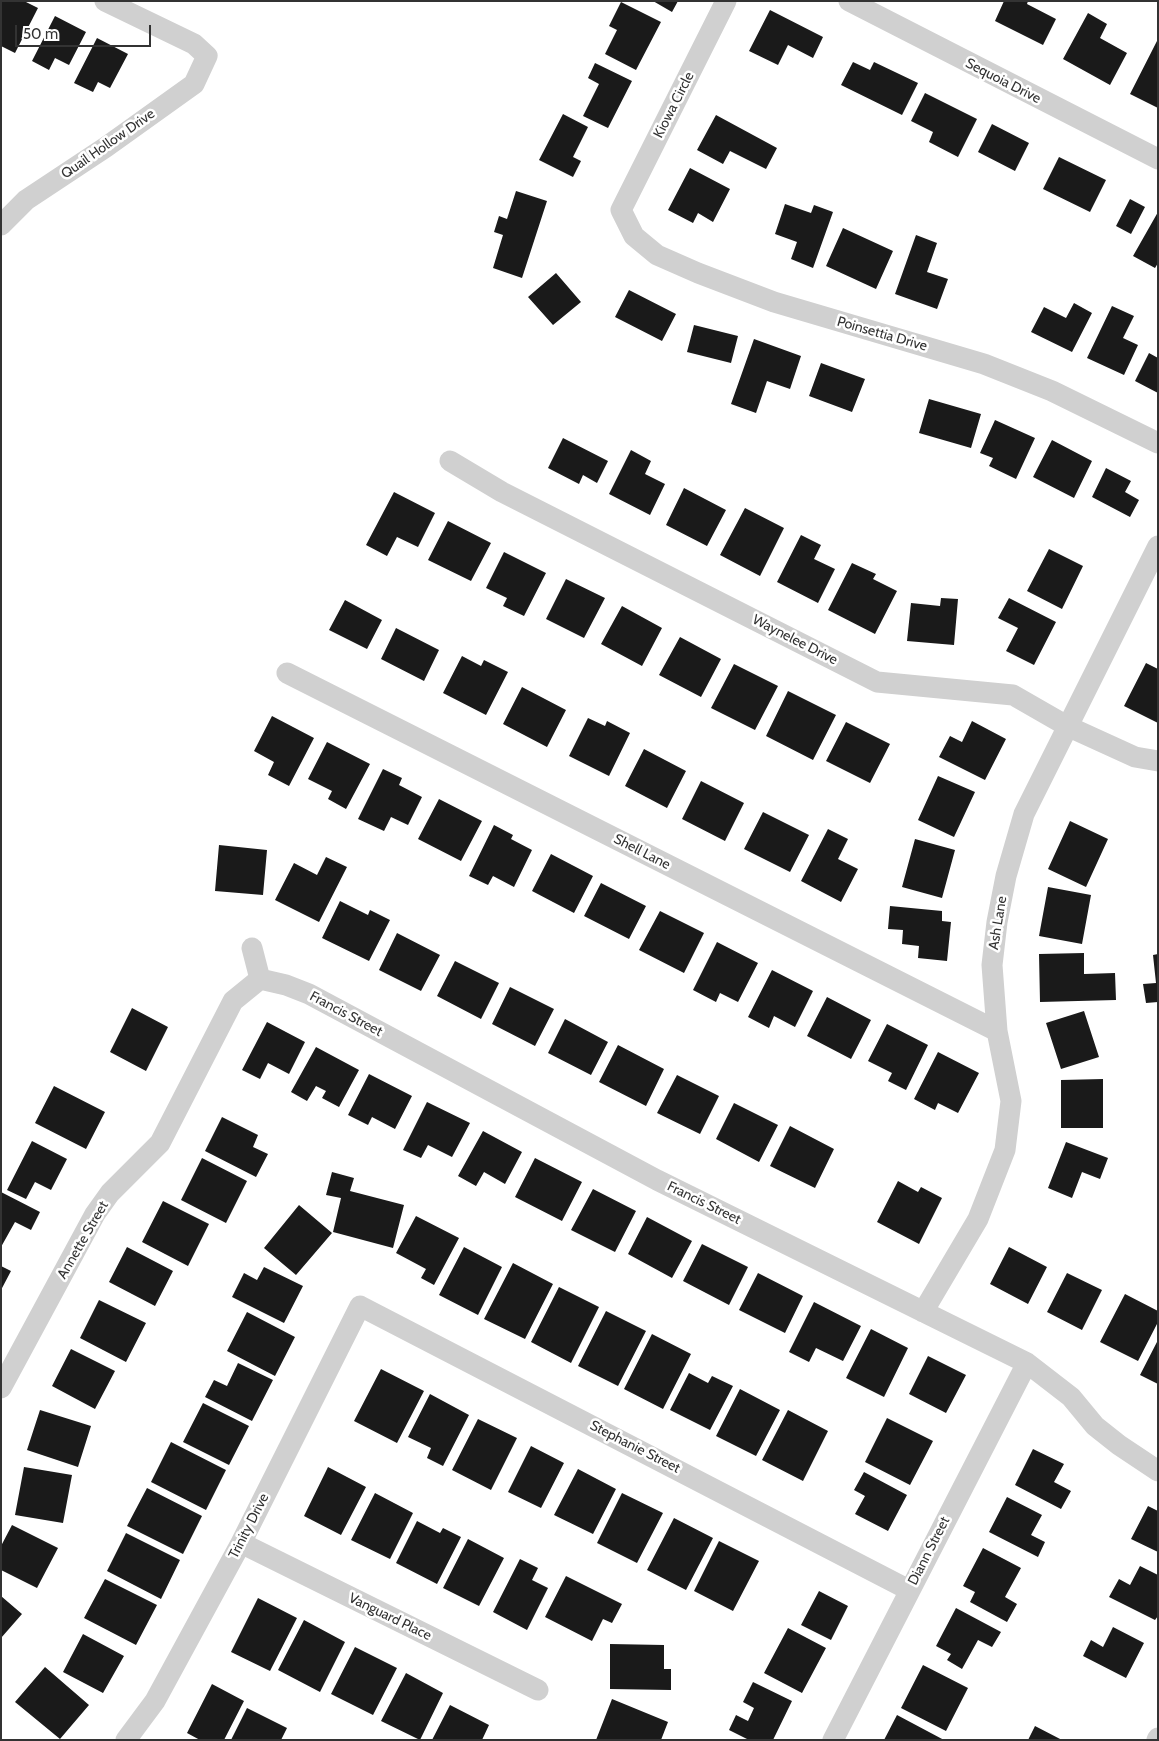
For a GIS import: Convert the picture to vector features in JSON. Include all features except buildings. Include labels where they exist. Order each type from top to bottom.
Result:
[{"type":"street","name":"Quail Hollow Drive","points":[[2,222],[26,200],[106,147],[194,84],[207,56],[194,44],[105,1]]},
{"type":"street","name":"Kiowa Circle","points":[[621,210],[726,1]]},
{"type":"street","name":"Sequoia Drive","points":[[849,1],[1158,159]]},
{"type":"street","name":"Poinsettia Drive","points":[[621,210],[634,236],[657,255],[774,302],[984,364],[1052,390],[1158,443]]},
{"type":"street","name":"Waynelee Drive","points":[[450,461],[502,492],[877,682],[1013,696],[1067,726],[1135,757],[1158,761]]},
{"type":"street","name":"Ash Lane","points":[[923,1312],[978,1219],[1005,1150],[1011,1101],[997,1031],[992,965],[997,922],[1006,876],[1024,814],[1158,546]]},
{"type":"street","name":"Shell Lane","points":[[288,673],[997,1031]]},
{"type":"street","points":[[252,948],[260,979]]},
{"type":"street","name":"Francis Street","points":[[260,979],[286,985],[309,994],[657,1180],[1027,1363],[1071,1397],[1095,1426],[1118,1446],[1158,1470]]},
{"type":"street","name":"Annette Street","points":[[1,1388],[95,1214],[110,1193],[160,1142],[233,1001],[260,979]]},
{"type":"street","name":"Trinity Drive","points":[[126,1740],[155,1701],[241,1544],[360,1306]]},
{"type":"street","name":"Stephanie Street","points":[[360,1306],[909,1590]]},
{"type":"street","name":"Diann Street","points":[[833,1740],[1027,1363]]},
{"type":"street","name":"Vanguard Place","points":[[241,1544],[538,1690]]}]
